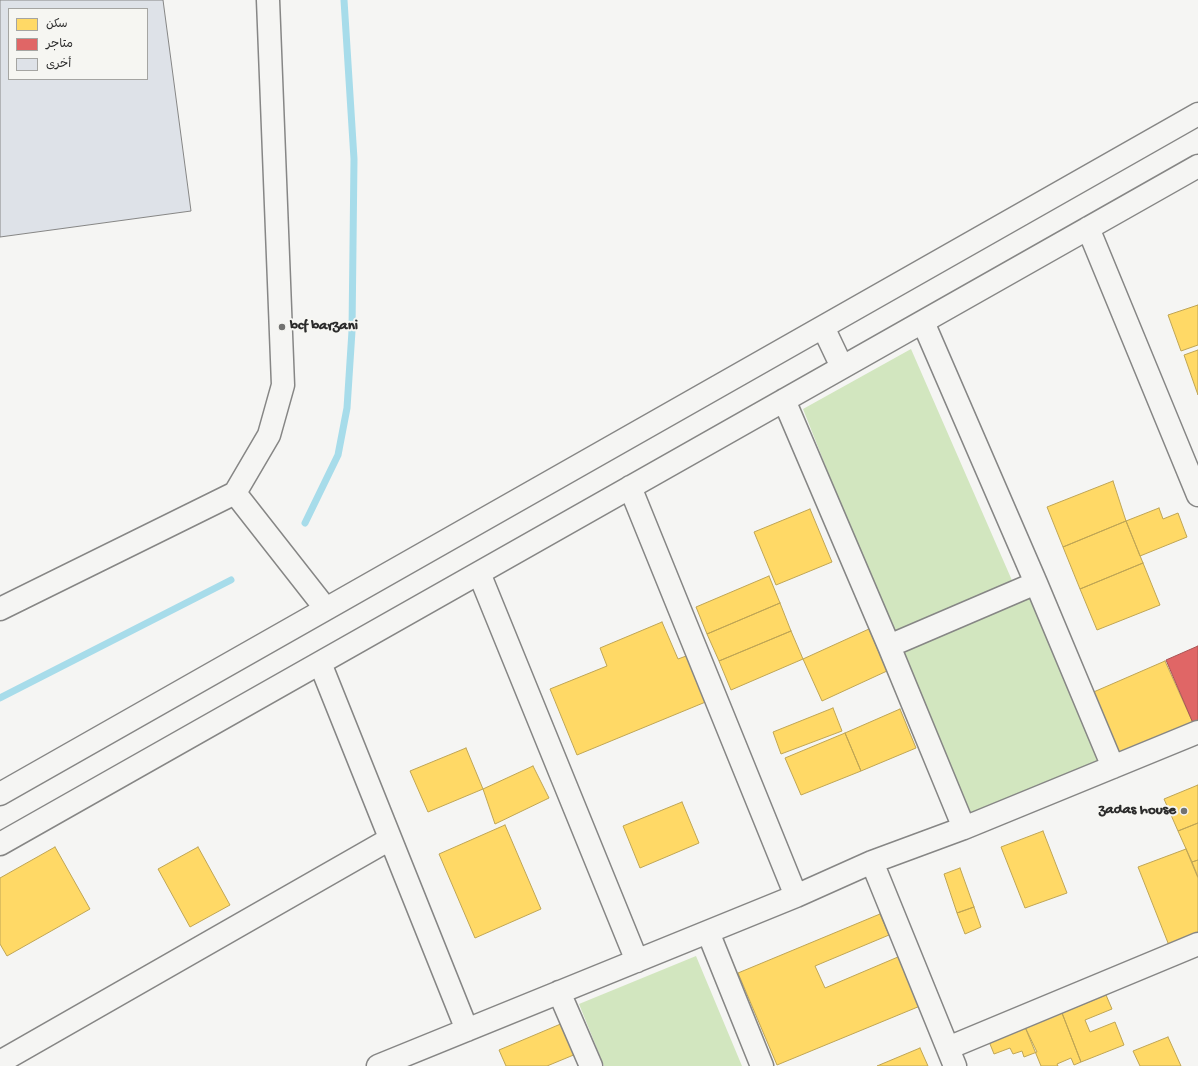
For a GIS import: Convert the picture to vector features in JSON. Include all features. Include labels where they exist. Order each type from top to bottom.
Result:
[{"type":"street","points":[[0,609],[235,493],[269,435],[282,385],[268,0]]},
{"type":"street","points":[[0,794],[1198,114]]},
{"type":"street","points":[[0,844],[1198,166]]},
{"type":"street","points":[[1088,228],[1198,495]]},
{"type":"street","points":[[923,322],[1036,583],[1113,767]]},
{"type":"street","points":[[823,327],[842,367]]},
{"type":"street","points":[[784,400],[889,646],[964,828]]},
{"type":"street","points":[[630,487],[796,896]]},
{"type":"street","points":[[235,493],[326,609]]},
{"type":"street","points":[[479,573],[637,961]]},
{"type":"street","points":[[889,646],[1036,583]]},
{"type":"street","points":[[320,663],[468,1030]]},
{"type":"street","points":[[392,1063],[468,1030],[796,896],[872,862],[964,828],[1198,734]]},
{"type":"street","points":[[0,1062],[390,839]]},
{"type":"street","points":[[872,862],[952,1057],[1198,944]]},
{"type":"street","points":[[708,932],[762,1066]]},
{"type":"street","points":[[560,992],[590,1066]]},
{"type":"green space","points":[[911,349],[1014,585],[894,639],[803,409]]},
{"type":"green space","points":[[1031,596],[1100,762],[967,817],[898,651]]},
{"type":"green space","points":[[696,956],[742,1066],[604,1066],[579,1004]]},
{"type":"building: سكن","points":[[1198,305],[1198,345],[1181,351],[1168,315]]},
{"type":"building: سكن","points":[[1198,350],[1198,395],[1184,355]]},
{"type":"building: سكن","points":[[1113,481],[1126,521],[1063,547],[1047,507]]},
{"type":"building: سكن","points":[[1159,508],[1163,519],[1178,513],[1187,537],[1140,556],[1126,521]]},
{"type":"building: سكن","points":[[810,509],[832,562],[776,585],[754,532]]},
{"type":"building: سكن","points":[[1126,521],[1143,563],[1080,589],[1063,547]]},
{"type":"building: سكن","points":[[1143,563],[1160,605],[1097,630],[1080,589]]},
{"type":"building: سكن","points":[[769,576],[780,603],[707,634],[696,607]]},
{"type":"building: سكن","points":[[780,603],[791,631],[719,661],[707,634]]},
{"type":"building: سكن","points":[[662,622],[678,659],[689,655],[708,701],[577,755],[550,689],[607,666],[600,648]]},
{"type":"building: سكن","points":[[869,629],[887,671],[822,701],[803,659]]},
{"type":"building: سكن","points":[[791,631],[803,659],[731,690],[719,661]]},
{"type":"building: سكن","points":[[1165,661],[1193,723],[1117,756],[1089,694]]},
{"type":"building: سكن","points":[[833,708],[842,731],[781,754],[773,732]]},
{"type":"building: سكن","points":[[900,709],[916,748],[861,771],[845,733]]},
{"type":"building: سكن","points":[[845,733],[861,771],[801,795],[785,758]]},
{"type":"building: سكن","points":[[466,748],[483,789],[428,812],[410,771]]},
{"type":"building: سكن","points":[[533,766],[549,798],[495,824],[483,789]]},
{"type":"building: سكن","name":"zadas house","points":[[1198,785],[1198,823],[1178,831],[1164,799]]},
{"type":"building: سكن","points":[[682,802],[699,843],[640,868],[623,826]]},
{"type":"building: سكن","points":[[1198,823],[1198,860],[1192,862],[1178,831]]},
{"type":"building: سكن","points":[[505,825],[541,909],[475,938],[439,854]]},
{"type":"building: سكن","points":[[1043,831],[1067,893],[1025,908],[1001,847]]},
{"type":"building: سكن","points":[[55,847],[90,909],[7,956],[0,944],[0,878]]},
{"type":"building: سكن","points":[[198,847],[230,905],[190,927],[158,869]]},
{"type":"building: سكن","points":[[1186,849],[1198,878],[1198,937],[1170,948],[1138,867]]},
{"type":"building: سكن","points":[[1198,860],[1198,877],[1192,862]]},
{"type":"building: سكن","points":[[960,868],[974,907],[957,913],[944,874]]},
{"type":"building: سكن","points":[[974,907],[981,927],[965,934],[957,913]]},
{"type":"building: سكن","points":[[880,914],[889,935],[815,966],[825,988],[905,954],[925,1004],[777,1065],[738,973]]},
{"type":"building: سكن","points":[[1106,995],[1112,1009],[1085,1020],[1090,1032],[1115,1022],[1124,1045],[1081,1062],[1062,1013]]},
{"type":"building: سكن","points":[[1062,1013],[1081,1062],[1074,1065],[1071,1058],[1057,1064],[1058,1066],[1041,1066],[1025,1027]]},
{"type":"building: سكن","points":[[563,1023],[576,1054],[547,1066],[506,1066],[499,1050]]},
{"type":"building: سكن","points":[[1025,1027],[1037,1052],[1024,1057],[1022,1051],[1013,1054],[1010,1048],[994,1054],[986,1034]]},
{"type":"building: سكن","points":[[1168,1037],[1181,1066],[1140,1066],[1133,1051]]},
{"type":"building: سكن","points":[[920,1048],[928,1066],[877,1066]]},
{"type":"building: متاجر","points":[[1198,646],[1198,720],[1193,723],[1166,660]]},
{"type":"building: أخرى","points":[[0,0],[163,0],[191,211],[0,237]]},
{"type":"waterway","points":[[305,523],[338,455],[347,408],[352,331],[354,159],[344,0]]},
{"type":"waterway","points":[[0,698],[231,580]]},
{"type":"place","name":"bcf barzani","points":[[282,327]]},
{"type":"place","name":"zadas house","points":[[1184,811]]}]
